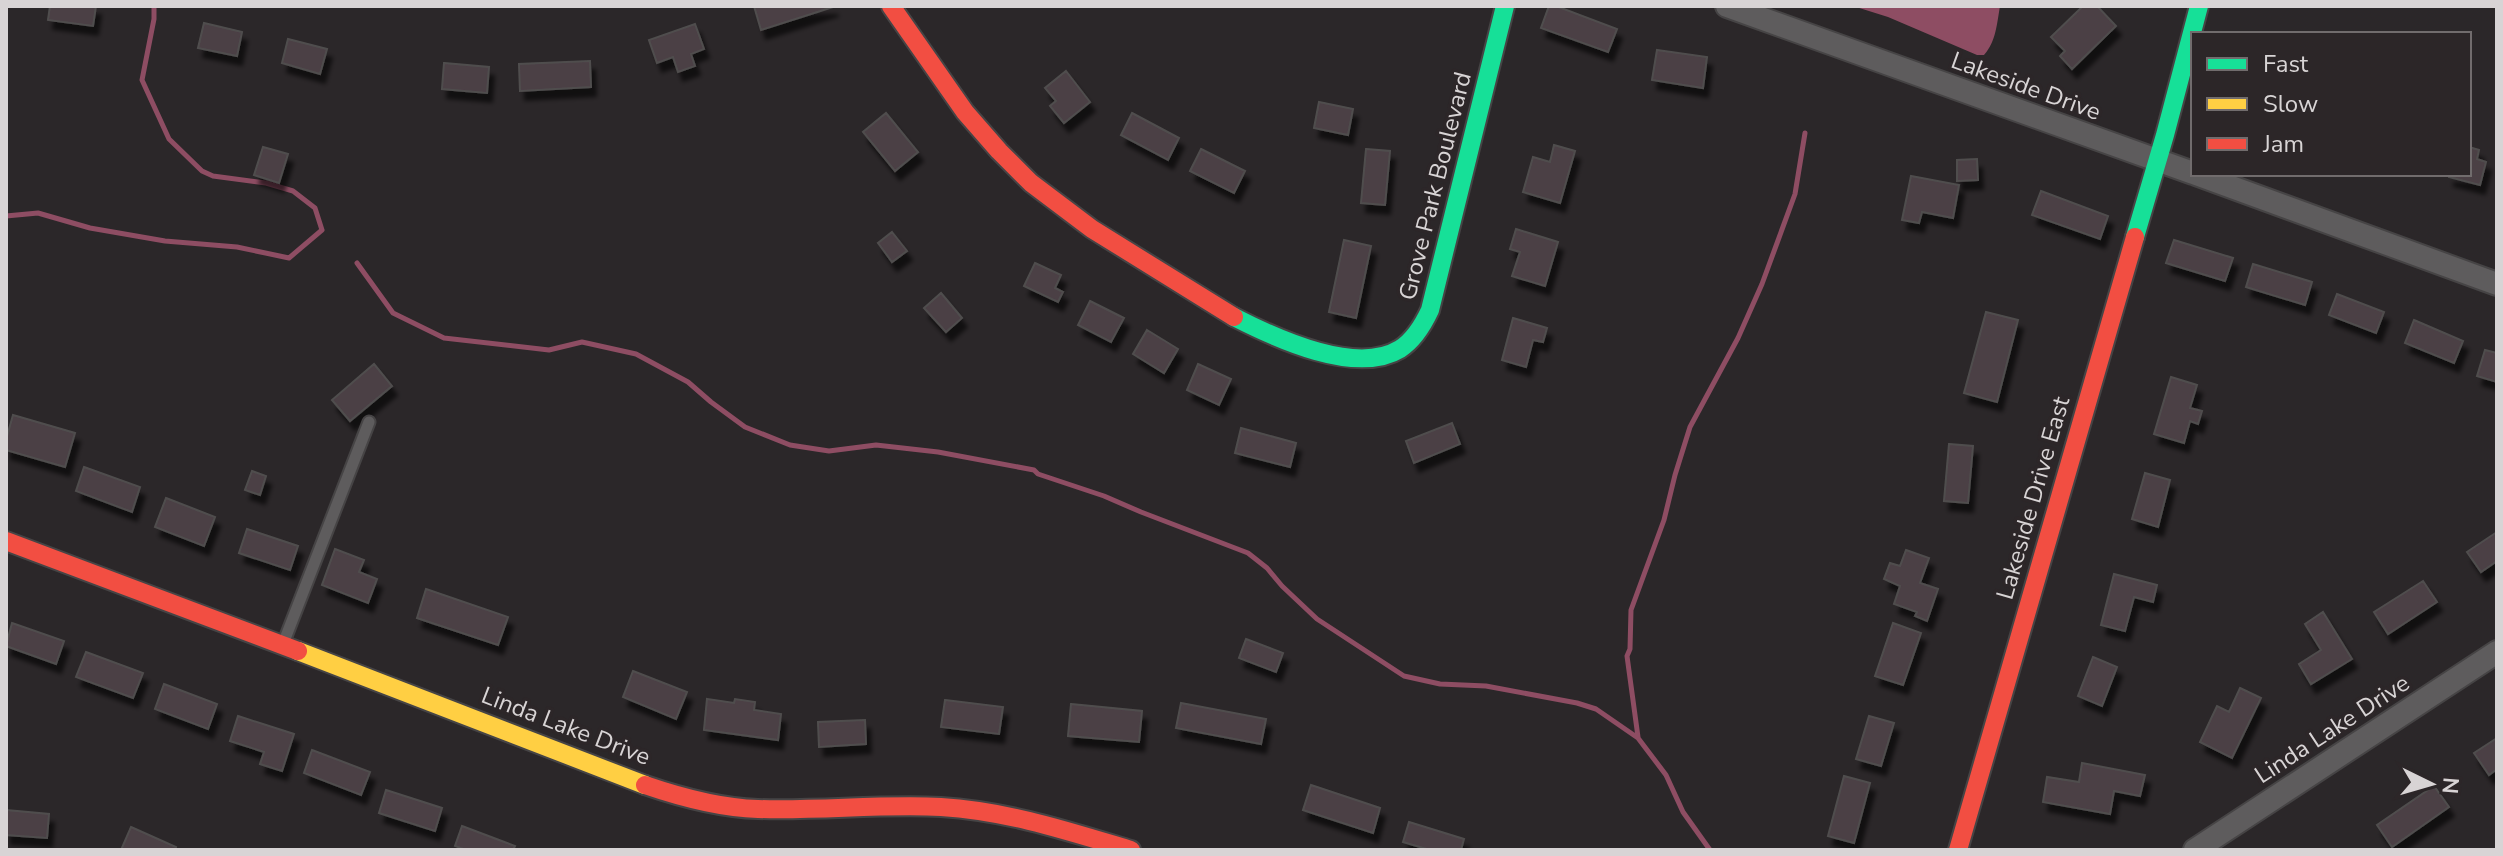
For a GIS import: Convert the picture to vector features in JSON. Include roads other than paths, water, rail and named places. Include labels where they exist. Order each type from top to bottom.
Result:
[{"type":"street","name":"Grove Park Boulevard","points":[[891,6],[941,81],[977,127],[1046,197],[1075,219],[1196,296],[1257,330],[1314,351],[1374,357],[1391,354],[1406,346],[1420,331],[1430,310],[1505,6]]},
{"type":"street","name":"Lakeside Drive","points":[[1727,6],[2191,173]]},
{"type":"street","points":[[2192,32],[2199,6]]},
{"type":"street","points":[[2157,160],[2191,35]]},
{"type":"street","name":"Lakeside Drive East","points":[[1958,850],[2157,160]]},
{"type":"street","name":"Lakeside Drive","points":[[2200,176],[2497,284]]},
{"type":"street","name":"Linda Lake Drive","points":[[6,541],[649,786],[698,800],[755,809],[938,807],[980,810],[1040,822],[1131,850]]},
{"type":"street","name":"Linda Lake Drive","points":[[2195,850],[2497,652]]},
{"type":"lane","points":[[283,645],[369,422]]},
{"type":"waterway","points":[[154,6],[142,80],[169,139],[202,171],[213,176],[266,183],[293,191],[315,208],[322,230]]},
{"type":"waterway","points":[[1638,737],[1627,656],[1631,610],[1664,520],[1690,427],[1738,338],[1762,284],[1795,194],[1805,133]]},
{"type":"waterway","points":[[6,216],[38,213],[90,228],[165,241],[237,247],[289,258],[322,230]]},
{"type":"waterway","points":[[357,263],[393,313],[444,338],[549,350],[582,342],[636,354],[688,382],[745,427],[790,445],[829,451],[876,445],[938,452],[1034,470],[1248,553],[1317,619],[1404,676],[1440,684],[1486,686],[1596,709],[1638,738],[1666,775],[1683,812],[1710,850]]}]
